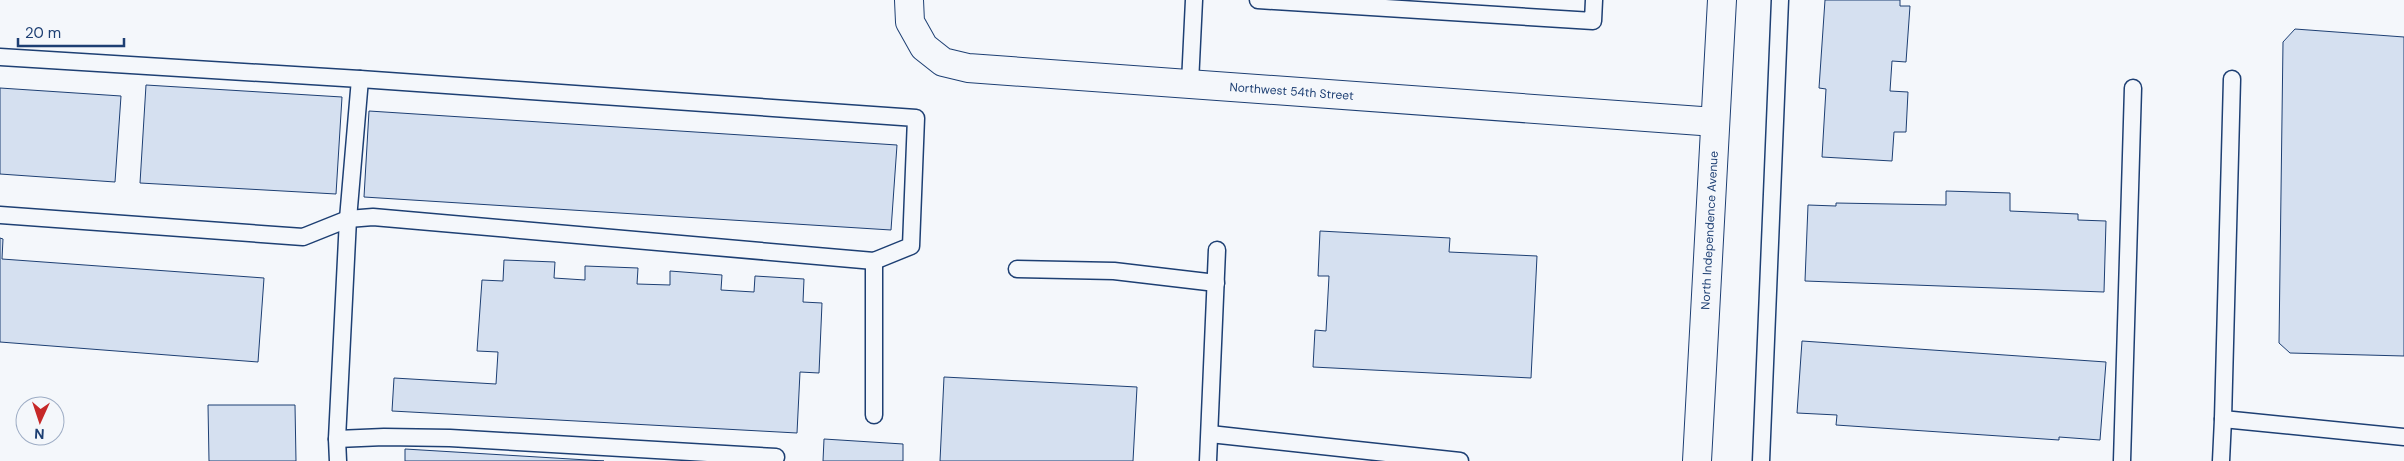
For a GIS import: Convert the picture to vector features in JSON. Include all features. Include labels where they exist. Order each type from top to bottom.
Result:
[{"type":"street","name":"Northwest 54th Street","points":[[909,0],[910,22],[924,47],[943,62],[968,68],[1716,122]]},
{"type":"street","name":"North Independence Avenue","points":[[1697,461],[1722,0]]},
{"type":"lane","points":[[1190,83],[1194,0]]},
{"type":"lane","points":[[1258,0],[1593,20],[1594,0]]},
{"type":"lane","points":[[1761,461],[1780,0]]},
{"type":"lane","points":[[0,58],[360,79],[916,118],[911,246],[874,261],[373,217],[348,219],[303,237],[0,215]]},
{"type":"lane","points":[[338,461],[337,439],[348,219],[360,79]]},
{"type":"lane","points":[[2221,461],[2232,79]]},
{"type":"lane","points":[[2122,461],[2133,88]]},
{"type":"lane","points":[[1208,461],[1217,250]]},
{"type":"lane","points":[[874,261],[874,415]]},
{"type":"lane","points":[[1016,269],[1114,271],[1216,283]]},
{"type":"lane","points":[[2223,419],[2404,436]]},
{"type":"lane","points":[[1210,434],[1460,461]]},
{"type":"lane","points":[[337,439],[384,437],[450,438],[776,457]]},
{"type":"building","points":[[1825,0],[1900,0],[1900,6],[1910,6],[1906,62],[1892,61],[1890,91],[1908,92],[1906,132],[1894,132],[1892,161],[1822,157],[1826,89],[1819,88]]},
{"type":"building","points":[[2295,29],[2404,37],[2404,356],[2290,353],[2279,343],[2283,42]]},
{"type":"building","points":[[146,85],[342,97],[336,194],[140,183]]},
{"type":"building","points":[[0,88],[121,96],[115,182],[0,174]]},
{"type":"building","points":[[369,111],[897,145],[891,230],[364,197]]},
{"type":"building","points":[[1946,191],[2010,193],[2010,211],[2078,214],[2078,220],[2106,221],[2104,292],[1805,281],[1808,205],[1836,206],[1836,203],[1946,205]]},
{"type":"building","points":[[1320,231],[1450,238],[1449,252],[1537,256],[1531,378],[1313,367],[1315,330],[1326,331],[1329,276],[1318,276]]},
{"type":"building","points":[[0,238],[3,239],[2,259],[264,278],[258,362],[0,342]]},
{"type":"building","points":[[504,260],[555,262],[554,278],[585,280],[585,266],[638,268],[637,284],[670,285],[670,271],[722,275],[721,290],[754,292],[755,276],[804,279],[803,302],[822,303],[819,373],[800,372],[797,433],[392,411],[394,378],[496,384],[498,352],[477,351],[482,280],[503,281]]},
{"type":"building","points":[[1802,341],[2106,362],[2100,440],[2059,437],[2059,440],[1836,425],[1837,415],[1797,413]]},
{"type":"building","points":[[944,377],[1137,387],[1133,461],[940,461]]},
{"type":"building","points":[[208,405],[295,405],[296,461],[209,461]]},
{"type":"building","points":[[824,439],[903,444],[903,461],[823,461]]},
{"type":"building","points":[[405,449],[604,461],[405,461]]}]
